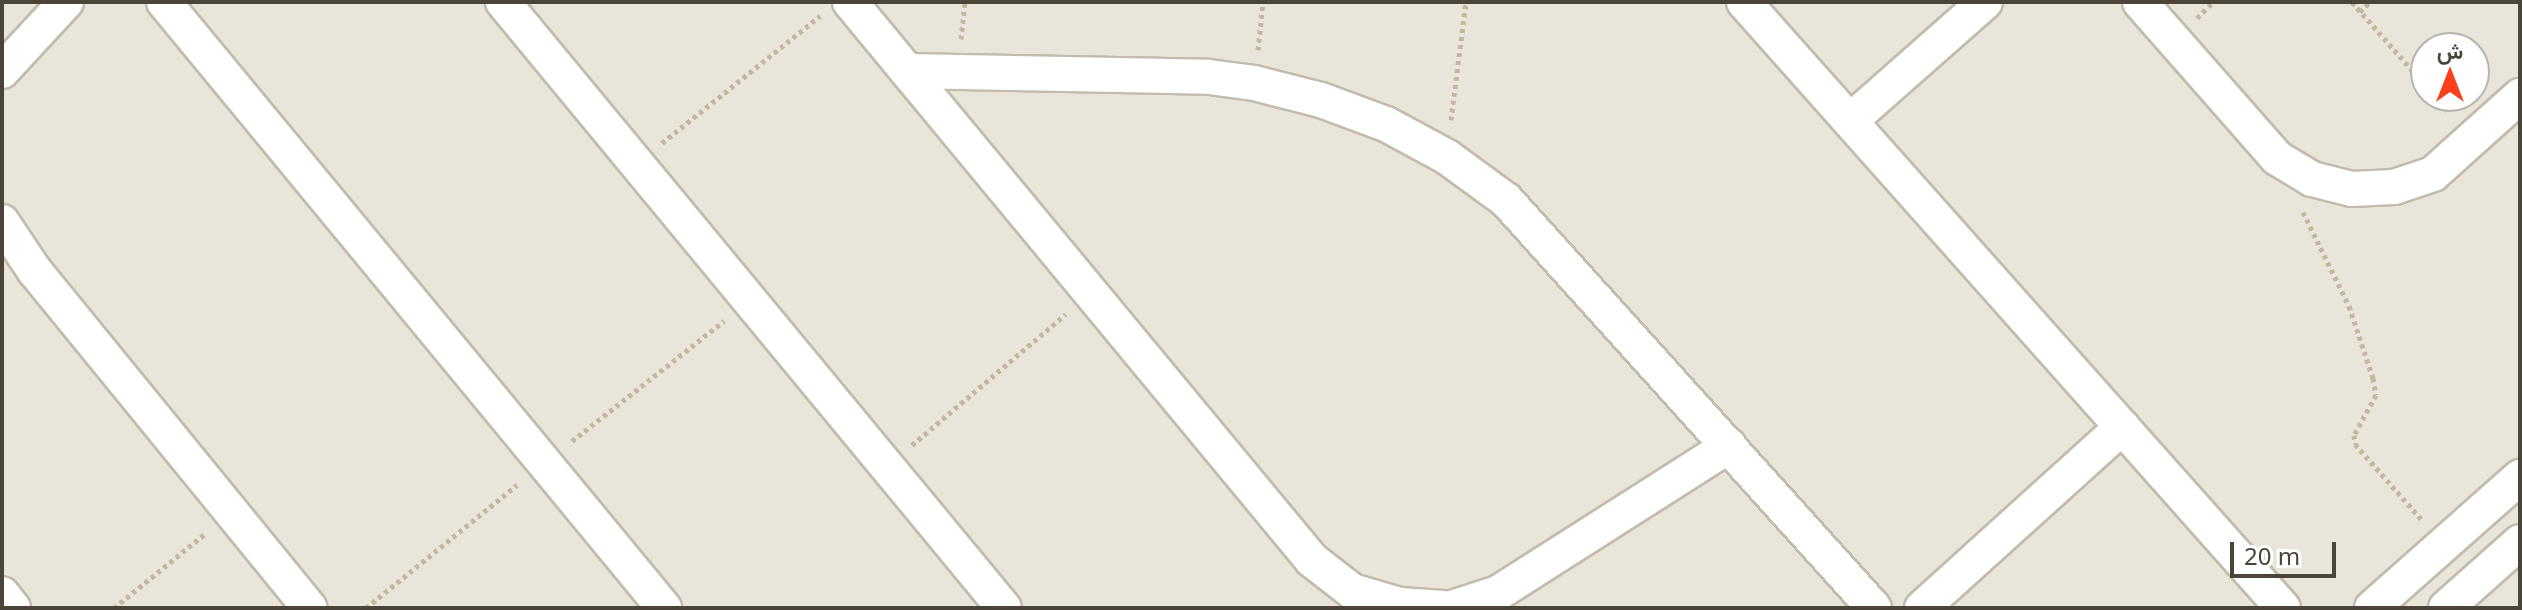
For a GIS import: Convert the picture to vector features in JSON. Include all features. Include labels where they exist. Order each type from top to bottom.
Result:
[{"type":"street","points":[[2,71],[66,2]]},
{"type":"street","points":[[164,2],[664,608]]},
{"type":"street","points":[[503,2],[1004,608]]},
{"type":"street","points":[[1744,2],[2283,608]]},
{"type":"street","points":[[1850,121],[1985,2]]},
{"type":"street","points":[[2140,2],[2277,158],[2312,179],[2352,189],[2394,187],[2433,174],[2520,96]]},
{"type":"street","points":[[837,7],[907,71],[1312,560],[1352,591],[1400,605],[1443,608]]},
{"type":"street","points":[[907,71],[1209,77],[1254,83],[1373,119],[1447,157],[1506,200],[1874,608]]},
{"type":"street","points":[[2,222],[34,270],[310,608]]},
{"type":"street","points":[[1922,608],[2122,427]]},
{"type":"street","points":[[1452,608],[1498,593],[1729,446]]},
{"type":"street","points":[[2372,608],[2520,477]]},
{"type":"street","points":[[2446,608],[2520,542]]},
{"type":"street","points":[[2,594],[13,608]]},
{"type":"path","points":[[1254,83],[1263,2]]},
{"type":"path","points":[[1447,157],[1466,2]]},
{"type":"path","points":[[2352,2],[2410,68]]},
{"type":"path","points":[[2360,12],[2370,2]]},
{"type":"path","points":[[637,164],[837,7]]},
{"type":"path","points":[[2277,158],[2349,306],[2373,378],[2376,395],[2354,435],[2355,444],[2444,545]]},
{"type":"path","points":[[887,466],[1091,293]]},
{"type":"path","points":[[114,608],[231,512]]},
{"type":"shaded area","points":[[2,2],[2520,2],[2520,608],[2,608]]}]
